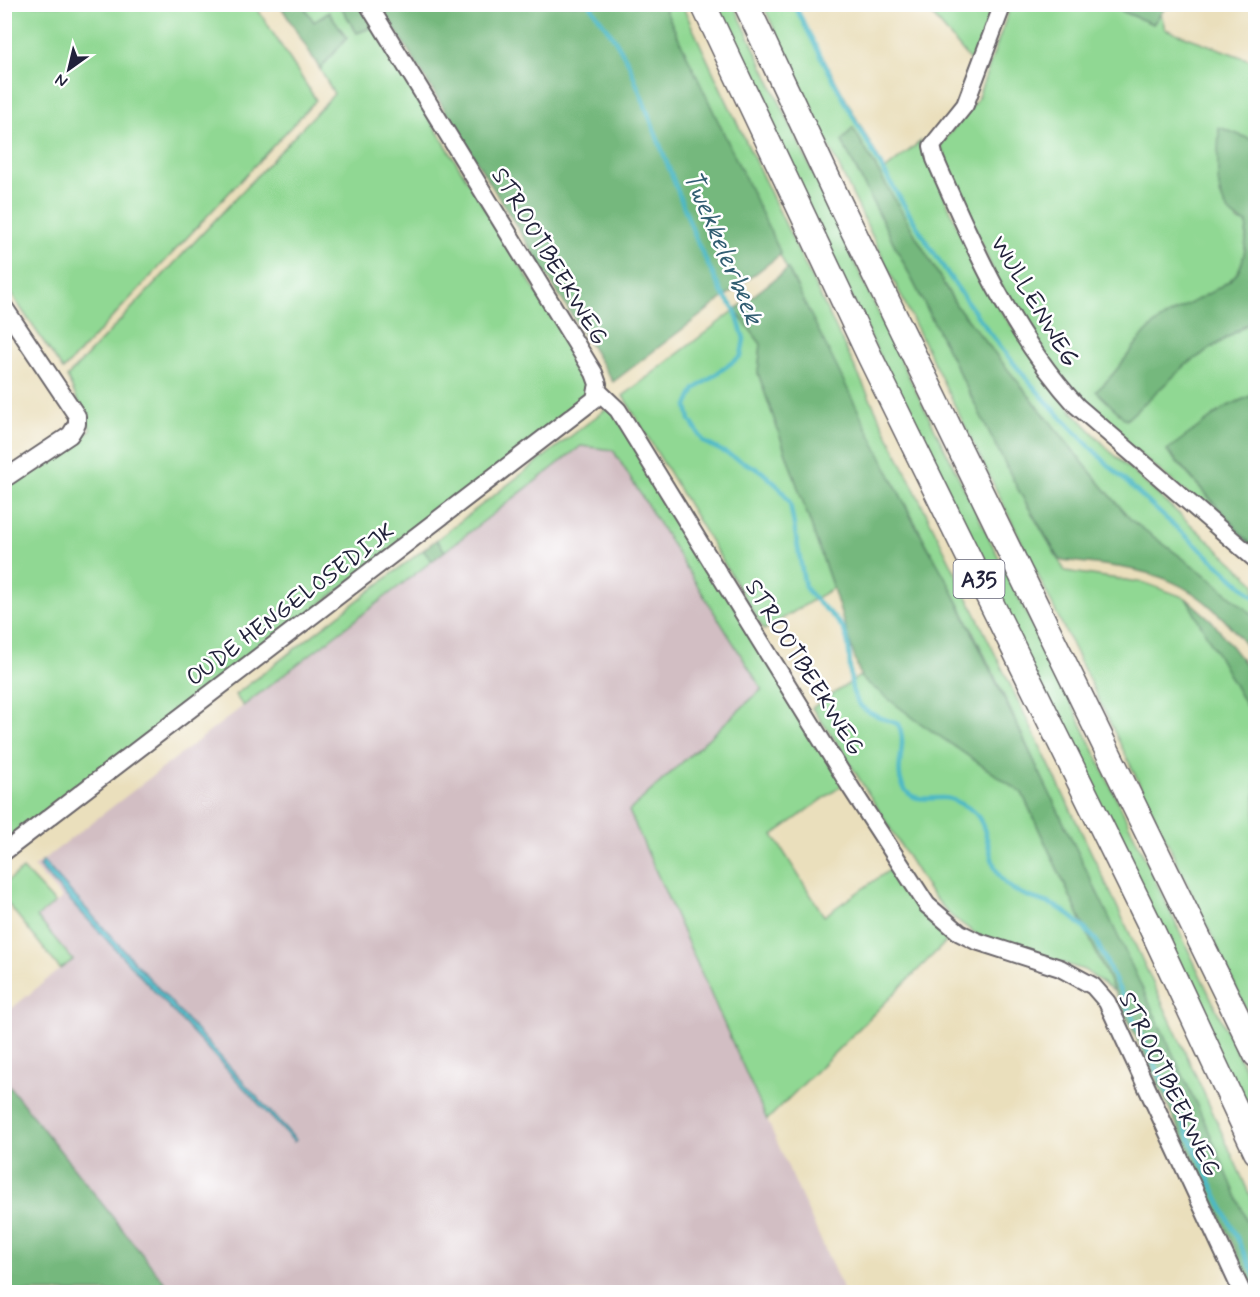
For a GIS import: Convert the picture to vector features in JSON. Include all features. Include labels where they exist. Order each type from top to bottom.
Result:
[{"type":"highway","name":"A35","points":[[703,4],[870,357],[1148,921],[1256,1152]]},
{"type":"highway","name":"A35","points":[[746,4],[840,204],[1256,1055]]},
{"type":"street","name":"STROOTBEEKWEG","points":[[368,4],[594,373],[597,390],[618,410],[851,788],[927,905],[960,933],[976,941],[1060,968],[1093,986],[1107,1002],[1242,1293]]},
{"type":"street","name":"WULLENWEG","points":[[1003,4],[965,105],[932,146],[935,159],[976,253],[1051,377],[1077,406],[1256,560]]},
{"type":"street","points":[[4,307],[77,416],[77,424],[70,435],[4,479]]},
{"type":"street","name":"OUDE HENGELOSEDIJK","points":[[4,852],[592,402],[597,390]]},
{"type":"shaded area","points":[[581,446],[613,450],[762,689],[629,811],[844,1292],[172,1292],[5,1081],[5,1014],[72,959],[37,917],[62,898],[34,867]]},
{"type":"green space","points":[[4,5],[255,5],[316,100],[63,370],[5,285]]},
{"type":"green space","points":[[280,5],[303,5],[314,22],[329,12],[347,38],[320,69]]},
{"type":"green space","points":[[303,5],[340,5],[357,33],[373,27],[587,374],[590,384],[587,400],[5,846],[5,488],[91,430],[67,377],[334,94],[320,69],[347,38],[329,12],[314,22]]},
{"type":"green space","points":[[340,5],[360,5],[373,27],[357,33]]},
{"type":"green space","points":[[380,5],[663,5],[781,254],[613,382]]},
{"type":"green space","points":[[663,5],[682,5],[825,306],[1116,905],[1255,1207],[1255,1240],[1154,1014],[987,661],[837,370]]},
{"type":"green space","points":[[712,5],[734,5],[901,361],[1077,715],[1255,1091],[1255,1142]]},
{"type":"green space","points":[[763,5],[794,5],[885,170],[921,141],[960,233],[994,301],[1071,410],[1111,452],[1255,583],[1255,617],[1208,577],[1131,520],[956,305],[852,128],[842,141],[1019,491],[1065,571],[1145,583],[1186,598],[1255,722],[1255,1029],[1134,772],[823,134]]},
{"type":"green space","points":[[924,5],[993,5],[973,64]]},
{"type":"green space","points":[[1011,5],[1107,5],[1153,24],[1161,13],[1165,29],[1255,62],[1255,141],[1219,128],[1237,221],[1247,223],[1245,249],[1240,267],[1237,273],[1222,286],[1167,316],[1149,329],[1097,391],[1126,420],[1187,364],[1255,319],[1255,394],[1226,407],[1167,451],[1255,549],[1110,430],[1053,369],[996,278],[940,145],[977,100]]},
{"type":"green space","points":[[1107,5],[1158,5],[1165,8],[1153,24]]},
{"type":"green space","points":[[1219,127],[1255,141],[1255,319],[1187,364],[1126,420],[1096,391],[1113,374],[1149,329],[1167,316],[1222,286],[1237,273],[1242,262],[1247,223],[1235,217],[1226,208],[1221,196],[1218,183]]},
{"type":"green space","points":[[853,128],[956,305],[1131,520],[1208,577],[1255,617],[1255,658],[1234,630],[1214,609],[1193,593],[1172,582],[1123,568],[1060,560],[1019,491],[842,141]]},
{"type":"green space","points":[[788,269],[914,523],[949,584],[1208,1129],[1255,1240],[1255,1292],[1022,793],[916,720],[861,678],[833,588],[758,373],[761,344],[735,310]]},
{"type":"green space","points":[[735,310],[761,344],[758,373],[833,588],[764,630],[623,396]]},
{"type":"green space","points":[[1255,394],[1255,549],[1167,450],[1226,407]]},
{"type":"green space","points":[[610,406],[844,784],[773,835],[824,916],[895,866],[929,915],[952,936],[767,1120],[629,811],[762,689],[613,450],[581,446],[445,551],[436,540]]},
{"type":"green space","points":[[436,540],[445,551],[432,561],[423,550]]},
{"type":"green space","points":[[423,550],[432,561],[243,706],[235,695]]},
{"type":"green space","points":[[1186,598],[1212,621],[1255,677],[1255,722]]},
{"type":"green space","points":[[860,676],[916,720],[1022,793],[1114,991],[1084,970],[979,936],[951,916],[929,891],[837,743],[812,708]]},
{"type":"green space","points":[[23,869],[55,903],[37,917],[73,960],[60,969],[5,900],[5,883]]},
{"type":"green space","points":[[5,1081],[172,1292],[5,1292]]},
{"type":"water","points":[[43,861],[296,1140],[294,1142],[39,867]]},
{"type":"waterway","name":"Twekkelerbeek","points":[[589,4],[612,35],[629,64],[698,244],[722,293],[735,310],[744,339],[741,356],[695,389],[687,406],[690,420],[704,442],[761,471],[780,488],[790,503],[805,587],[843,629],[849,650],[851,684],[859,704],[878,717],[898,724],[902,740],[900,779],[907,792],[921,798],[951,799],[973,811],[983,827],[995,867],[1007,885],[1023,895],[1059,908],[1096,940],[1256,1278]]},
{"type":"waterway","points":[[794,4],[873,153],[902,202],[932,250],[997,342],[1032,385],[1085,442],[1256,598]]}]
